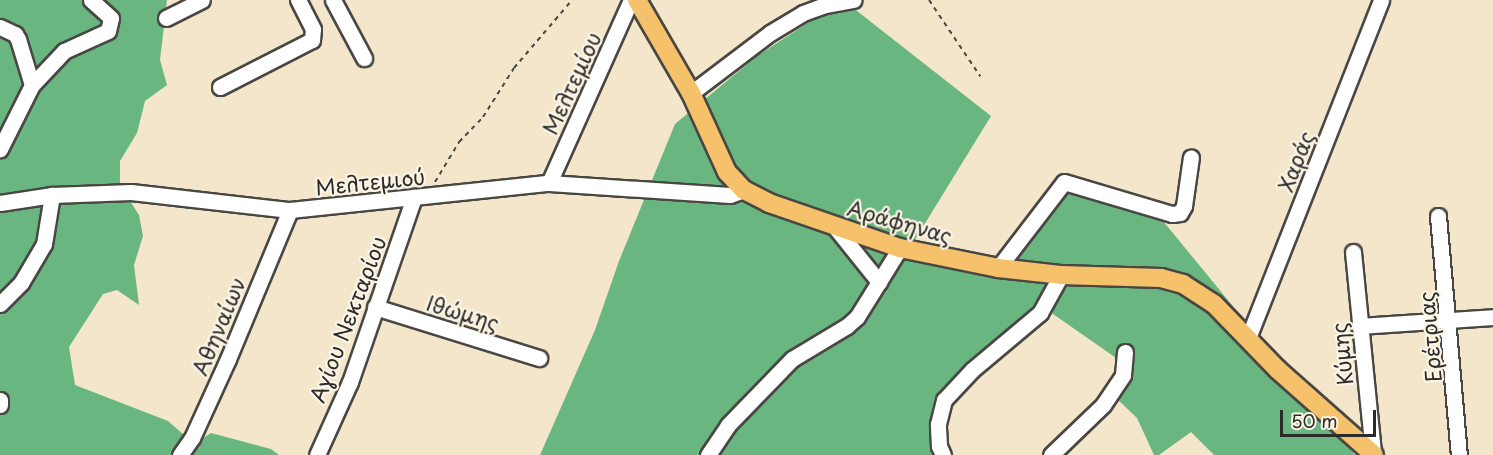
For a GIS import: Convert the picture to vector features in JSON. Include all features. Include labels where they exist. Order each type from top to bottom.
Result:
[{"type":"main road","name":"Αράφηνας","points":[[638,0],[691,93],[727,172],[744,190],[768,202],[900,248],[998,268],[1061,274],[1161,278],[1176,281],[1208,299],[1278,370],[1374,454]]},
{"type":"street","points":[[0,149],[32,85],[64,51],[108,31],[111,18],[91,0]]},
{"type":"street","points":[[166,18],[202,0]]},
{"type":"street","points":[[220,87],[312,40],[313,29],[298,0]]},
{"type":"street","points":[[333,0],[364,58]]},
{"type":"street","name":"Μελτεμίου","points":[[549,183],[631,0]]},
{"type":"street","points":[[691,93],[770,33],[803,13],[825,5],[854,0]]},
{"type":"street","name":"Χαράς","points":[[1248,338],[1381,0]]},
{"type":"street","points":[[0,27],[15,34],[18,39],[32,85]]},
{"type":"street","points":[[998,268],[1064,182],[1172,214],[1180,213],[1184,206],[1191,157]]},
{"type":"street","name":"Μελτεμιού","points":[[0,203],[52,195],[141,192],[290,210],[549,183],[730,195],[744,190]]},
{"type":"street","points":[[0,304],[21,283],[44,244],[52,195]]},
{"type":"street","name":"Αγίου Νεκταρίου","points":[[317,455],[350,382],[375,308],[420,196]]},
{"type":"street","name":"Αθηναίων","points":[[180,455],[192,438],[228,359],[290,210]]},
{"type":"street","name":"Ερέτριας","points":[[1438,216],[1459,455]]},
{"type":"street","points":[[834,226],[879,282]]},
{"type":"street","points":[[708,455],[728,425],[792,359],[847,326],[857,317],[900,248]]},
{"type":"street","name":"Κύμης","points":[[1353,252],[1374,454]]},
{"type":"street","points":[[943,455],[939,446],[938,424],[944,400],[972,370],[1040,313],[1061,274]]},
{"type":"street","name":"Ιθώμης","points":[[375,308],[539,358]]},
{"type":"street","points":[[1359,326],[1493,317]]},
{"type":"street","points":[[1051,455],[1103,405],[1123,375],[1125,352]]},
{"type":"street","points":[[0,400],[0,405]]},
{"type":"path","points":[[420,196],[459,142],[483,117],[514,68],[572,0]]},
{"type":"path","points":[[929,0],[980,76]]},
{"type":"green space","points":[[0,0],[167,0],[160,60],[167,85],[145,101],[137,133],[120,161],[120,185],[139,215],[143,236],[134,265],[139,305],[117,290],[103,294],[69,347],[75,385],[168,421],[184,435],[203,438],[211,433],[271,449],[279,455],[0,455]]},
{"type":"green space","points":[[843,0],[991,116],[905,256],[991,268],[1060,184],[1163,221],[1355,455],[1214,455],[1191,432],[1159,455],[1154,455],[1137,418],[1115,397],[1129,367],[1043,307],[937,400],[940,455],[540,455],[595,330],[619,261],[675,124],[757,56]]}]
